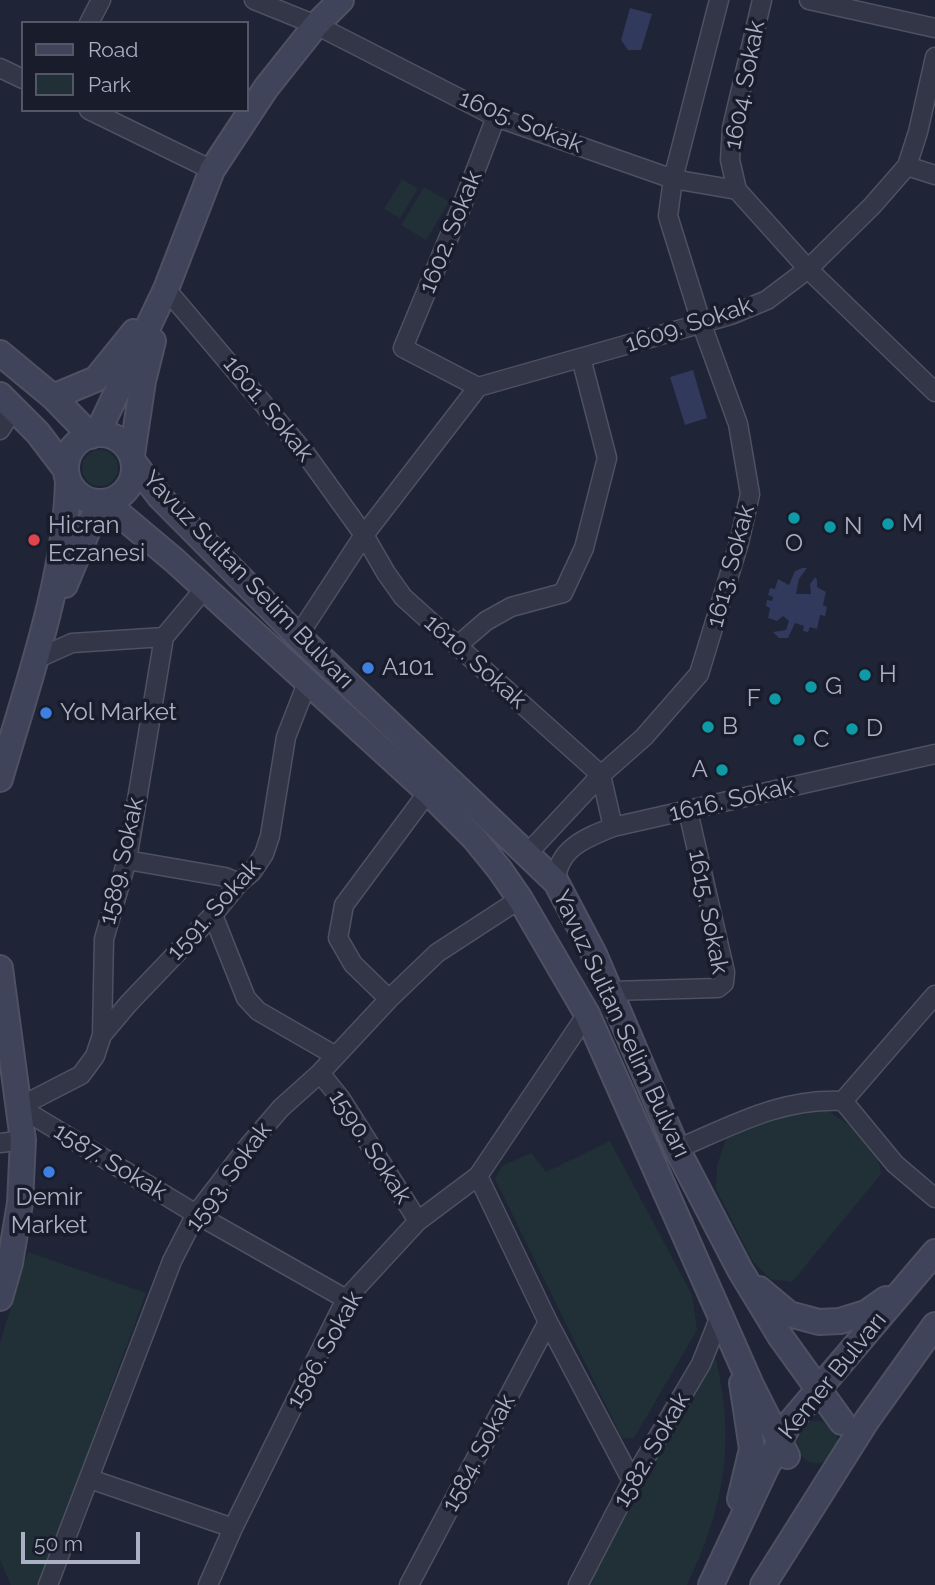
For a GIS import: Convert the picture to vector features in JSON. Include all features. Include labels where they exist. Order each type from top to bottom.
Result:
[{"type":"main road","points":[[94,435],[166,289],[212,170],[266,88],[316,25],[341,0]]},
{"type":"main road","points":[[53,397],[96,379],[166,289]]},
{"type":"main road","points":[[7,401],[38,433],[80,496],[102,503],[118,498],[132,483],[143,381],[166,289]]},
{"type":"main road","points":[[0,353],[94,435]]},
{"type":"main road","points":[[0,779],[60,560],[71,450],[78,442],[94,435],[108,435],[126,445],[134,459]]},
{"type":"main road","name":"Yavuz Sultan Selim Bulvarı","points":[[134,459],[160,497],[298,636],[528,853],[556,883],[594,954],[677,1149],[740,1270],[780,1336],[842,1422]]},
{"type":"main road","points":[[34,660],[102,503]]},
{"type":"main road","name":"Yavuz Sultan Selim Bulvarı","points":[[102,503],[205,589],[428,792],[474,838],[520,899],[587,1014],[737,1351],[785,1441]]},
{"type":"main road","points":[[0,1298],[10,1264],[20,1203],[12,1142],[19,1107],[1,982]]},
{"type":"main road","name":"Kemer Bulvarı","points":[[711,1585],[785,1441],[818,1389],[935,1252]]},
{"type":"main road","points":[[740,1270],[789,1314],[820,1322],[839,1321],[866,1313],[912,1280]]},
{"type":"main road","name":"Kemer Bulvarı","points":[[763,1585],[867,1420],[935,1325]]},
{"type":"main road","points":[[731,1543],[752,1449],[737,1351]]},
{"type":"main road","points":[[815,1410],[825,1411],[842,1422],[849,1441],[842,1461],[835,1469],[813,1475],[793,1465],[785,1441],[796,1416],[815,1410]]},
{"type":"street","points":[[90,21],[100,0]]},
{"type":"street","name":"1613. Sokak","points":[[528,853],[601,775],[644,737],[699,674],[739,543],[750,494],[738,424],[702,325],[668,216],[673,179],[719,0]]},
{"type":"street","name":"1604. Sokak","points":[[737,190],[730,160],[732,128],[762,0]]},
{"type":"street","points":[[809,0],[935,28]]},
{"type":"street","name":"1605. Sokak","points":[[263,2],[316,25],[496,117],[673,179],[737,190]]},
{"type":"street","name":"1609. Sokak","points":[[478,387],[702,325],[767,300],[808,269],[872,206],[907,166],[918,132],[935,57]]},
{"type":"street","points":[[0,68],[21,78]]},
{"type":"street","points":[[93,112],[212,170]]},
{"type":"street","name":"1602. Sokak","points":[[478,387],[403,348],[464,204],[496,117]]},
{"type":"street","points":[[907,166],[935,175]]},
{"type":"street","points":[[737,190],[808,269],[935,392]]},
{"type":"street","name":"1601. Sokak","points":[[166,289],[305,453],[364,535]]},
{"type":"street","points":[[457,646],[486,621],[511,607],[563,593],[584,548],[607,458],[581,358]]},
{"type":"street","points":[[298,636],[364,535],[478,387]]},
{"type":"street","points":[[0,430],[7,401]]},
{"type":"street","name":"1610. Sokak","points":[[364,535],[403,597],[601,775]]},
{"type":"street","points":[[34,660],[72,643],[164,638],[205,589]]},
{"type":"street","name":"1589. Sokak","points":[[19,1107],[82,1075],[95,1056],[102,1035],[104,940],[127,860],[164,638]]},
{"type":"street","name":"1591. Sokak","points":[[102,1035],[252,872],[264,854],[270,836],[286,737],[307,683]]},
{"type":"street","name":"1616. Sokak","points":[[556,883],[564,855],[588,836],[612,827],[935,754]]},
{"type":"street","points":[[601,775],[612,827]]},
{"type":"street","points":[[388,999],[353,964],[338,939],[344,905],[428,792]]},
{"type":"street","name":"1615. Sokak","points":[[610,991],[718,988],[724,983],[725,972],[688,811]]},
{"type":"street","points":[[127,860],[225,877],[240,883]]},
{"type":"street","name":"1593. Sokak","points":[[48,1585],[172,1261],[196,1214],[281,1108],[320,1073],[388,999],[437,953],[520,899]]},
{"type":"street","name":"1590. Sokak","points":[[213,915],[246,998],[258,1011],[336,1056]]},
{"type":"street","points":[[843,1101],[935,995]]},
{"type":"street","name":"1586. Sokak","points":[[208,1585],[233,1528],[346,1299],[418,1221],[478,1176],[587,1014]]},
{"type":"street","name":"1590. Sokak","points":[[320,1073],[341,1099],[418,1221]]},
{"type":"street","points":[[677,1149],[779,1107],[818,1100],[843,1101],[895,1164],[935,1198]]},
{"type":"street","name":"1587. Sokak","points":[[19,1107],[196,1214],[346,1299]]},
{"type":"street","points":[[478,1176],[548,1322],[632,1481]]},
{"type":"street","name":"1582. Sokak","points":[[578,1585],[632,1481],[701,1364],[721,1314]]},
{"type":"street","name":"1584. Sokak","points":[[409,1585],[548,1322]]},
{"type":"street","points":[[90,1479],[233,1528]]},
{"type":"green space","points":[[402,179],[418,189],[400,218],[384,209]]},
{"type":"green space","points":[[424,187],[449,202],[426,240],[401,225]]},
{"type":"green space","points":[[100,450],[113,455],[118,468],[113,481],[100,486],[87,481],[82,468],[87,455]]},
{"type":"green space","points":[[824,1108],[861,1135],[875,1153],[881,1174],[792,1282],[770,1279],[752,1260],[716,1189],[717,1165],[726,1139],[771,1114]]},
{"type":"green space","points":[[610,1141],[692,1295],[697,1330],[634,1438],[622,1438],[495,1179],[502,1166],[531,1153],[546,1172]]},
{"type":"green space","points":[[28,1252],[146,1293],[39,1585],[11,1585],[0,1560],[0,1342]]},
{"type":"green space","points":[[715,1355],[725,1417],[723,1473],[710,1527],[687,1585],[588,1585],[640,1486],[711,1368]]},
{"type":"green space","points":[[817,1421],[832,1427],[838,1442],[832,1457],[817,1463],[802,1457],[796,1442],[802,1427]]},
{"type":"water","points":[[630,8],[652,14],[641,50],[628,50],[621,40]]},
{"type":"water","points":[[693,370],[707,418],[685,425],[670,377]]},
{"type":"water","points":[[807,568],[799,579],[796,594],[811,594],[810,584],[815,577],[817,587],[826,592],[823,605],[827,607],[825,616],[820,615],[817,629],[810,627],[808,632],[803,631],[804,626],[795,623],[788,638],[779,638],[773,632],[786,630],[789,621],[783,616],[777,621],[768,618],[770,608],[766,606],[767,600],[772,601],[773,597],[768,595],[770,588],[775,589],[778,579],[789,585],[795,571]]},
{"type":"place","name":"O","points":[[794,518]]},
{"type":"place","name":"M","points":[[888,524]]},
{"type":"place","name":"N","points":[[830,527]]},
{"type":"place","name":"Hicran Eczanesi","points":[[34,540]]},
{"type":"place","name":"A101","points":[[368,668]]},
{"type":"place","name":"H","points":[[865,675]]},
{"type":"place","name":"G","points":[[811,687]]},
{"type":"place","name":"F","points":[[775,699]]},
{"type":"place","name":"Yol Market","points":[[46,713]]},
{"type":"place","name":"B","points":[[708,727]]},
{"type":"place","name":"D","points":[[852,729]]},
{"type":"place","name":"C","points":[[799,740]]},
{"type":"place","name":"A","points":[[722,770]]},
{"type":"place","name":"Demir Market","points":[[49,1172]]}]
